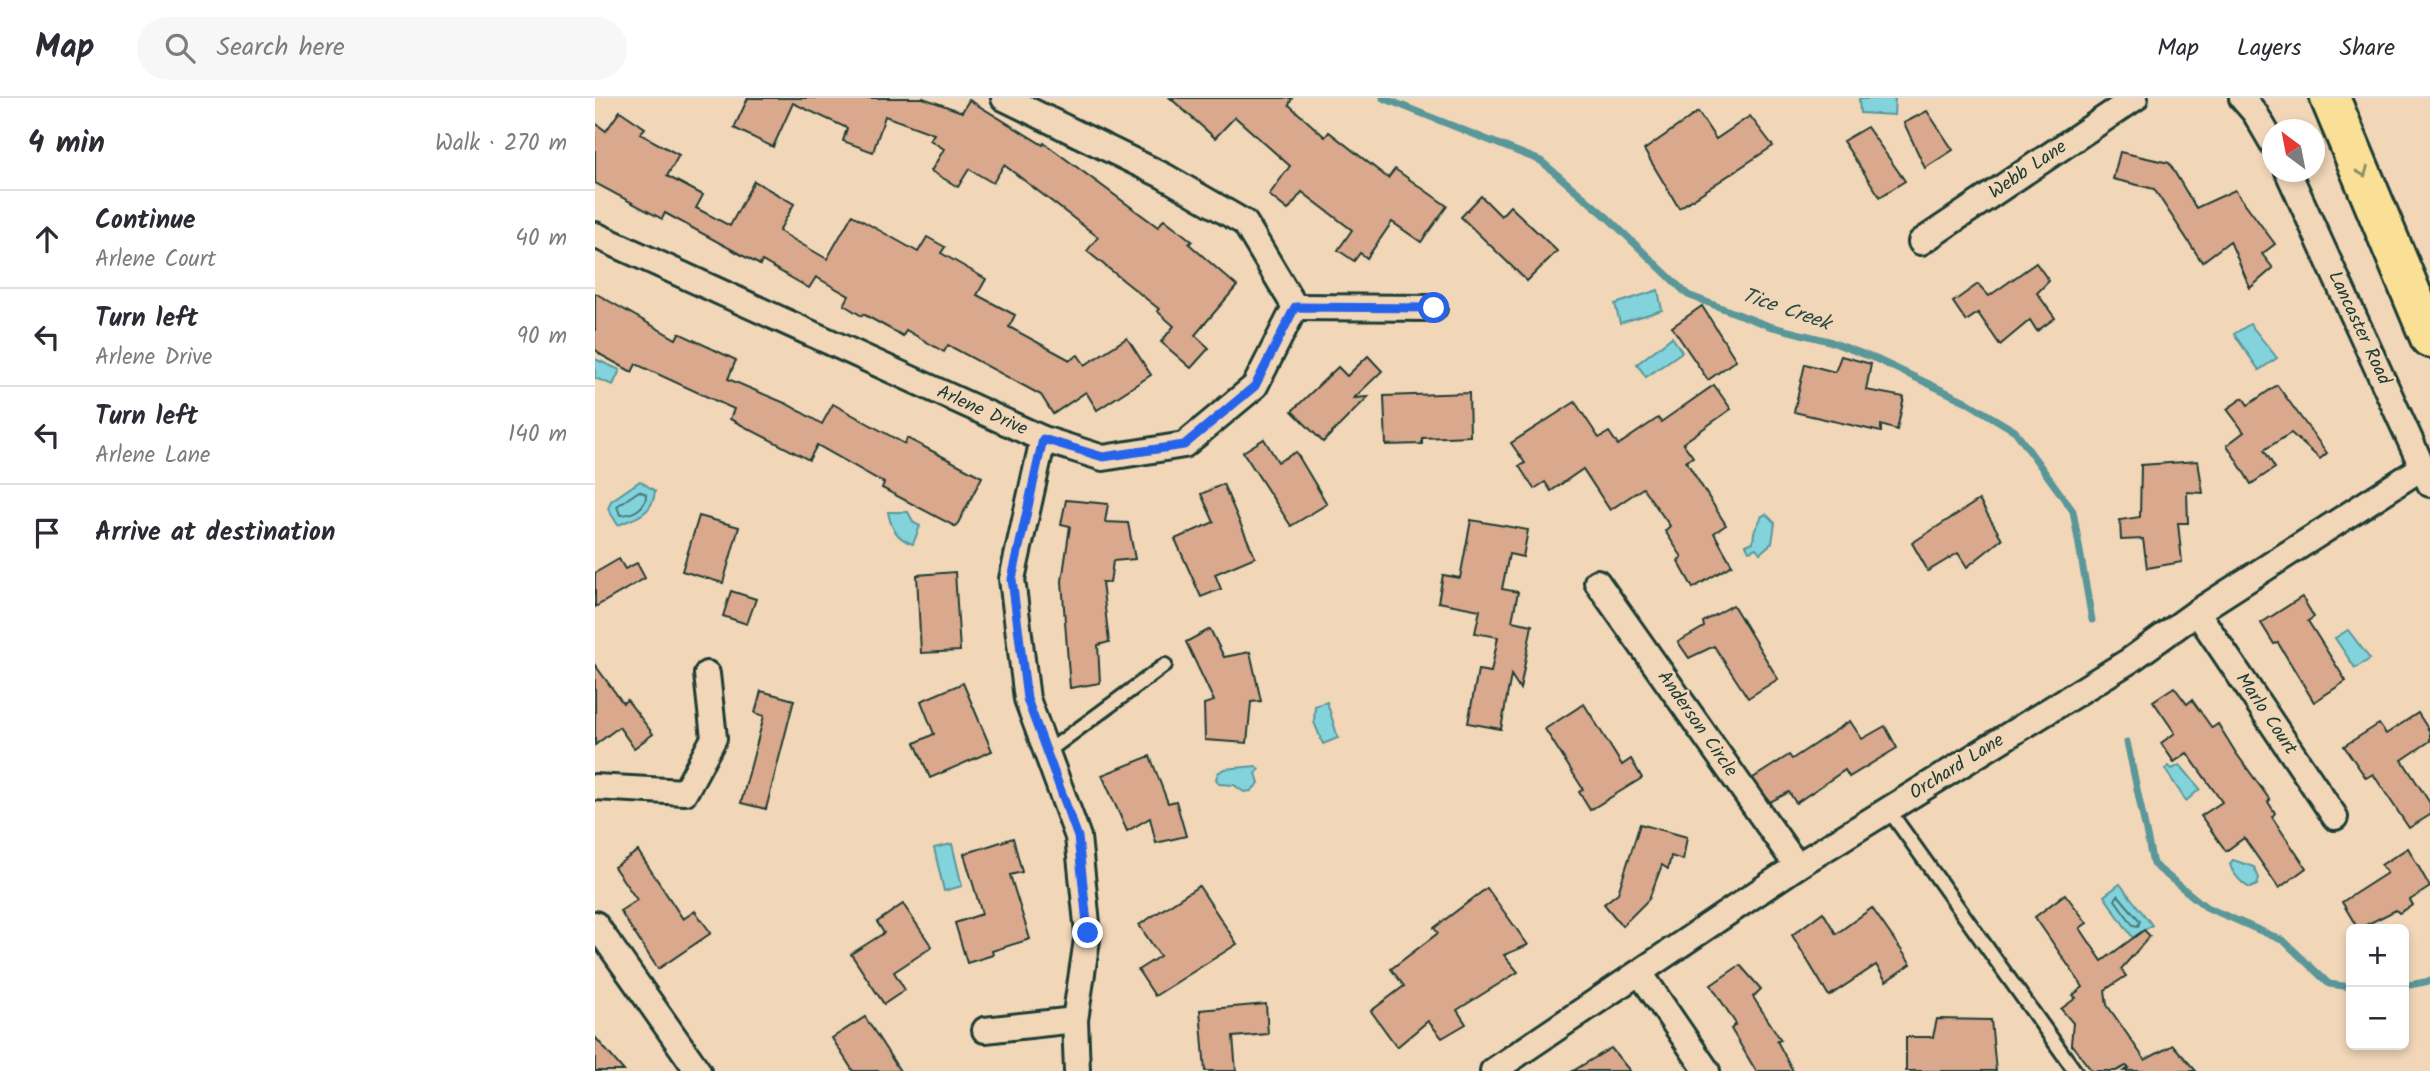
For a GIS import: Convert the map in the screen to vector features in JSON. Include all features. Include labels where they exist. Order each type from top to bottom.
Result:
[{"type":"highway","points":[[2330,98],[2430,338]]},
{"type":"street","points":[[1004,98],[1164,176],[1245,223],[1295,307],[1434,308]]},
{"type":"street","name":"Webb Lane","points":[[1921,242],[2135,98]]},
{"type":"street","points":[[2242,98],[2262,125]]},
{"type":"street","name":"Lancaster Road","points":[[2293,182],[2426,475]]},
{"type":"street","name":"Arlene Drive","points":[[595,235],[1043,439],[1103,457],[1184,445],[1255,386],[1295,307]]},
{"type":"street","points":[[1043,439],[1012,579],[1027,699],[1078,837],[1088,933],[1075,1020],[1077,1071]]},
{"type":"street","name":"Orchard Lane","points":[[1493,1071],[1797,866],[2129,661],[2197,612],[2426,475]]},
{"type":"street","name":"Anderson Circle","points":[[1598,582],[1797,866]]},
{"type":"street","name":"Marlo Court","points":[[2197,612],[2335,817]]},
{"type":"street","points":[[595,787],[685,792],[714,738],[707,674]]},
{"type":"street","points":[[595,924],[698,1071]]},
{"type":"street","points":[[1640,973],[1707,1071]]},
{"type":"street","points":[[985,1030],[1075,1020]]},
{"type":"lane","points":[[1047,752],[1165,665]]},
{"type":"lane","points":[[1888,809],[2075,1071]]},
{"type":"water","points":[[1895,98],[1894,115],[1860,113],[1859,99]]},
{"type":"water","points":[[1658,290],[1662,310],[1620,323],[1615,304]]},
{"type":"water","points":[[2250,324],[2277,358],[2259,370],[2234,334]]},
{"type":"water","points":[[1672,337],[1682,352],[1646,377],[1637,364]]},
{"type":"water","points":[[595,359],[620,370],[613,385],[595,378]]},
{"type":"water","points":[[640,481],[655,491],[651,505],[643,514],[618,525],[608,509],[611,501]]},
{"type":"water","points":[[888,512],[908,512],[914,523],[920,526],[913,544],[896,532]]},
{"type":"water","points":[[1766,514],[1775,523],[1772,543],[1760,553],[1756,548],[1749,551],[1746,545],[1753,542],[1754,532],[1762,516]]},
{"type":"water","points":[[2348,630],[2370,659],[2355,668],[2335,638]]},
{"type":"water","points":[[1327,702],[1338,738],[1323,744],[1314,722],[1315,706]]},
{"type":"water","points":[[2180,765],[2200,789],[2186,801],[2165,769]]},
{"type":"water","points":[[1256,766],[1259,770],[1256,773],[1259,783],[1251,791],[1244,792],[1234,785],[1219,784],[1216,779],[1218,773],[1224,769]]},
{"type":"water","points":[[952,844],[962,886],[944,891],[934,848]]},
{"type":"water","points":[[2233,860],[2254,867],[2259,878],[2257,885],[2250,888],[2241,881],[2231,867]]},
{"type":"water","points":[[2120,884],[2152,925],[2133,938],[2104,896]]},
{"type":"building","points":[[748,98],[923,98],[962,112],[969,100],[1043,145],[1044,143],[1158,227],[1164,219],[1192,241],[1189,244],[1237,286],[1195,335],[1209,348],[1191,368],[1161,342],[1174,326],[1157,311],[1159,309],[1087,251],[1098,237],[1004,165],[993,183],[969,169],[958,187],[931,171],[944,149],[930,140],[934,134],[885,116],[873,152],[843,141],[847,128],[793,103],[773,147],[734,128]]},
{"type":"building","points":[[1170,98],[1292,98],[1289,105],[1325,137],[1329,132],[1388,178],[1395,169],[1447,206],[1421,242],[1392,222],[1367,258],[1360,253],[1354,261],[1338,250],[1352,230],[1302,192],[1288,210],[1269,195],[1290,166],[1235,117],[1215,138]]},
{"type":"building","points":[[620,111],[645,128],[640,134],[679,155],[667,176],[703,195],[696,208],[730,226],[754,181],[794,204],[779,231],[827,259],[852,215],[918,252],[927,237],[945,247],[941,253],[986,279],[977,295],[1015,315],[1009,327],[1070,360],[1078,355],[1085,365],[1127,338],[1151,375],[1097,410],[1086,392],[1053,414],[1041,395],[948,345],[944,352],[906,330],[903,336],[863,314],[862,316],[844,305],[849,296],[816,277],[809,288],[762,261],[760,265],[665,213],[662,219],[595,183],[595,123],[606,131]]},
{"type":"building","points":[[1927,111],[1953,150],[1925,168],[1904,123]]},
{"type":"building","points":[[1698,112],[1716,139],[1750,116],[1773,146],[1679,208],[1644,150]]},
{"type":"building","points":[[1867,127],[1905,181],[1880,197],[1843,141]]},
{"type":"building","points":[[2120,152],[2169,163],[2196,208],[2235,190],[2275,244],[2262,254],[2273,268],[2250,288],[2230,241],[2202,262],[2154,189],[2113,179]]},
{"type":"building","points":[[1481,196],[1501,216],[1510,206],[1557,251],[1527,281],[1461,217]]},
{"type":"building","points":[[2036,263],[2049,281],[2037,293],[2055,318],[2037,331],[2030,320],[2000,345],[1978,313],[1966,321],[1953,302],[1978,284],[1989,296]]},
{"type":"building","points":[[595,293],[676,339],[679,333],[736,360],[728,379],[787,404],[822,424],[833,404],[905,444],[907,438],[982,477],[956,527],[882,488],[884,483],[817,445],[809,460],[730,419],[734,409],[636,364],[632,372],[601,355],[595,349]]},
{"type":"building","points":[[1702,306],[1736,360],[1708,380],[1672,327]]},
{"type":"building","points":[[1368,356],[1382,371],[1354,398],[1368,397],[1323,442],[1292,411],[1338,367],[1347,376]]},
{"type":"building","points":[[1841,356],[1871,364],[1866,390],[1904,397],[1897,430],[1881,425],[1881,432],[1794,412],[1805,364],[1835,372]]},
{"type":"building","points":[[1714,385],[1731,409],[1683,443],[1693,457],[1686,461],[1726,525],[1714,533],[1732,565],[1693,588],[1678,561],[1682,557],[1665,531],[1670,526],[1643,488],[1610,510],[1583,469],[1551,491],[1545,482],[1534,489],[1519,466],[1525,463],[1511,443],[1575,402],[1599,438],[1609,432],[1618,445],[1658,418],[1661,422]]},
{"type":"building","points":[[2277,385],[2327,453],[2320,459],[2291,433],[2264,450],[2275,468],[2251,484],[2227,445],[2244,432],[2227,409],[2243,398],[2248,405]]},
{"type":"building","points":[[1469,393],[1470,436],[1422,438],[1422,444],[1386,445],[1384,396]]},
{"type":"building","points":[[1264,439],[1278,462],[1296,452],[1327,504],[1291,526],[1243,452]]},
{"type":"building","points":[[2198,461],[2203,493],[2187,492],[2188,523],[2178,523],[2182,562],[2147,568],[2143,539],[2121,540],[2120,520],[2140,517],[2141,465]]},
{"type":"building","points":[[1223,484],[1255,557],[1215,574],[1221,589],[1201,597],[1175,539],[1214,522],[1201,494]]},
{"type":"building","points":[[1066,500],[1108,504],[1105,522],[1128,523],[1135,559],[1113,561],[1110,583],[1102,582],[1109,642],[1098,645],[1100,683],[1070,688],[1062,581],[1070,526],[1061,524]]},
{"type":"building","points":[[1979,500],[2002,539],[1967,567],[1958,553],[1928,571],[1912,543]]},
{"type":"building","points":[[699,516],[739,527],[723,583],[682,571]]},
{"type":"building","points":[[1471,520],[1528,530],[1523,557],[1509,554],[1502,589],[1518,592],[1512,621],[1532,625],[1520,689],[1511,675],[1501,729],[1468,723],[1478,670],[1491,672],[1498,637],[1475,633],[1480,610],[1438,602],[1443,575],[1460,578]]},
{"type":"building","points":[[619,559],[625,569],[637,563],[645,578],[595,607],[595,573]]},
{"type":"building","points":[[955,572],[960,651],[921,653],[917,575]]},
{"type":"building","points":[[731,591],[756,599],[747,624],[723,616]]},
{"type":"building","points":[[2302,597],[2314,617],[2308,621],[2346,681],[2314,702],[2278,643],[2274,644],[2261,623]]},
{"type":"building","points":[[1733,605],[1778,679],[1748,698],[1714,646],[1689,658],[1678,642],[1704,627],[1703,622]]},
{"type":"building","points":[[1210,629],[1224,657],[1250,652],[1261,701],[1251,702],[1247,743],[1205,740],[1204,704],[1214,701],[1186,642]]},
{"type":"building","points":[[595,665],[623,703],[627,700],[653,734],[634,748],[619,727],[595,745]]},
{"type":"building","points":[[963,683],[992,751],[930,778],[915,743],[934,734],[921,701]]},
{"type":"building","points":[[2174,687],[2187,704],[2192,700],[2212,728],[2218,724],[2270,800],[2268,802],[2275,813],[2272,817],[2306,868],[2279,888],[2244,838],[2226,851],[2201,816],[2222,802],[2187,753],[2174,762],[2161,743],[2175,733],[2153,701]]},
{"type":"building","points":[[761,691],[794,700],[766,809],[741,803],[764,716],[755,713]]},
{"type":"building","points":[[1584,704],[1622,765],[1631,759],[1642,778],[1590,810],[1579,792],[1583,789],[1545,729]]},
{"type":"building","points":[[2418,713],[2430,732],[2430,741],[2402,760],[2430,803],[2430,815],[2409,828],[2373,774],[2366,778],[2344,746],[2379,724],[2386,734]]},
{"type":"building","points":[[1850,721],[1862,739],[1885,726],[1897,748],[1849,777],[1845,770],[1796,803],[1789,792],[1770,802],[1753,778],[1789,755],[1792,759]]},
{"type":"building","points":[[1150,756],[1168,803],[1176,801],[1186,836],[1156,843],[1150,818],[1127,831],[1102,775]]},
{"type":"building","points":[[1640,824],[1687,837],[1683,860],[1671,856],[1668,869],[1662,865],[1649,899],[1622,926],[1604,904],[1618,893]]},
{"type":"building","points":[[1013,838],[1022,872],[1010,875],[1030,939],[992,951],[993,955],[967,963],[955,923],[982,914],[964,854]]},
{"type":"building","points":[[2408,848],[2430,887],[2410,900],[2413,905],[2399,913],[2396,910],[2368,924],[2355,924],[2342,902],[2387,873],[2381,865]]},
{"type":"building","points":[[638,851],[683,919],[695,911],[711,933],[658,969],[620,911],[637,900],[614,867]]},
{"type":"building","points":[[1199,886],[1237,944],[1155,996],[1138,970],[1160,956],[1139,925]]},
{"type":"building","points":[[1487,888],[1528,945],[1504,955],[1518,972],[1457,1010],[1466,1024],[1442,1038],[1428,1021],[1397,1047],[1371,1011],[1404,986],[1391,969],[1438,933],[1434,928]]},
{"type":"building","points":[[2065,894],[2087,923],[2080,928],[2102,961],[2144,930],[2150,936],[2121,969],[2126,976],[2105,990],[2107,1005],[2145,1060],[2173,1045],[2196,1071],[2124,1071],[2129,1068],[2126,1066],[2116,1071],[2092,1071],[2071,1044],[2073,1023],[2061,1009],[2076,998],[2073,995],[2083,987],[2035,917]]},
{"type":"building","points":[[903,904],[932,947],[894,972],[905,990],[884,1004],[851,954],[884,933],[877,922]]},
{"type":"building","points":[[1872,908],[1911,964],[1886,981],[1876,965],[1829,996],[1792,935],[1823,912],[1836,934]]},
{"type":"building","points":[[1740,965],[1761,989],[1753,997],[1781,1040],[1777,1041],[1793,1071],[1756,1071],[1731,1029],[1736,1024],[1711,985]]},
{"type":"building","points":[[1266,1004],[1268,1034],[1233,1037],[1236,1071],[1205,1071],[1200,1010]]},
{"type":"building","points":[[865,1017],[900,1071],[853,1071],[832,1038]]},
{"type":"building","points":[[1937,1019],[1991,1020],[1996,1071],[1906,1071],[1906,1037],[1933,1037]]},
{"type":"building","points":[[595,1037],[624,1071],[595,1071]]},
{"type":"building","points":[[1611,1048],[1630,1071],[1573,1071]]},
{"type":"waterway","name":"Tice Creek","points":[[1383,98],[1541,161],[1607,217],[1688,295],[1769,326],[1829,341],[1876,359],[1965,401],[2015,431],[2073,511],[2092,620]]},
{"type":"waterway","name":"Tice Creek","points":[[2127,742],[2153,864],[2206,907],[2284,941],[2329,984],[2346,986]]},
{"type":"waterway","name":"Tice Creek","points":[[2409,985],[2430,981]]},
{"type":"route","points":[[1088,933],[1078,837],[1027,699],[1012,579],[1043,439],[1103,457],[1184,445],[1255,386],[1295,307],[1434,308]]}]
